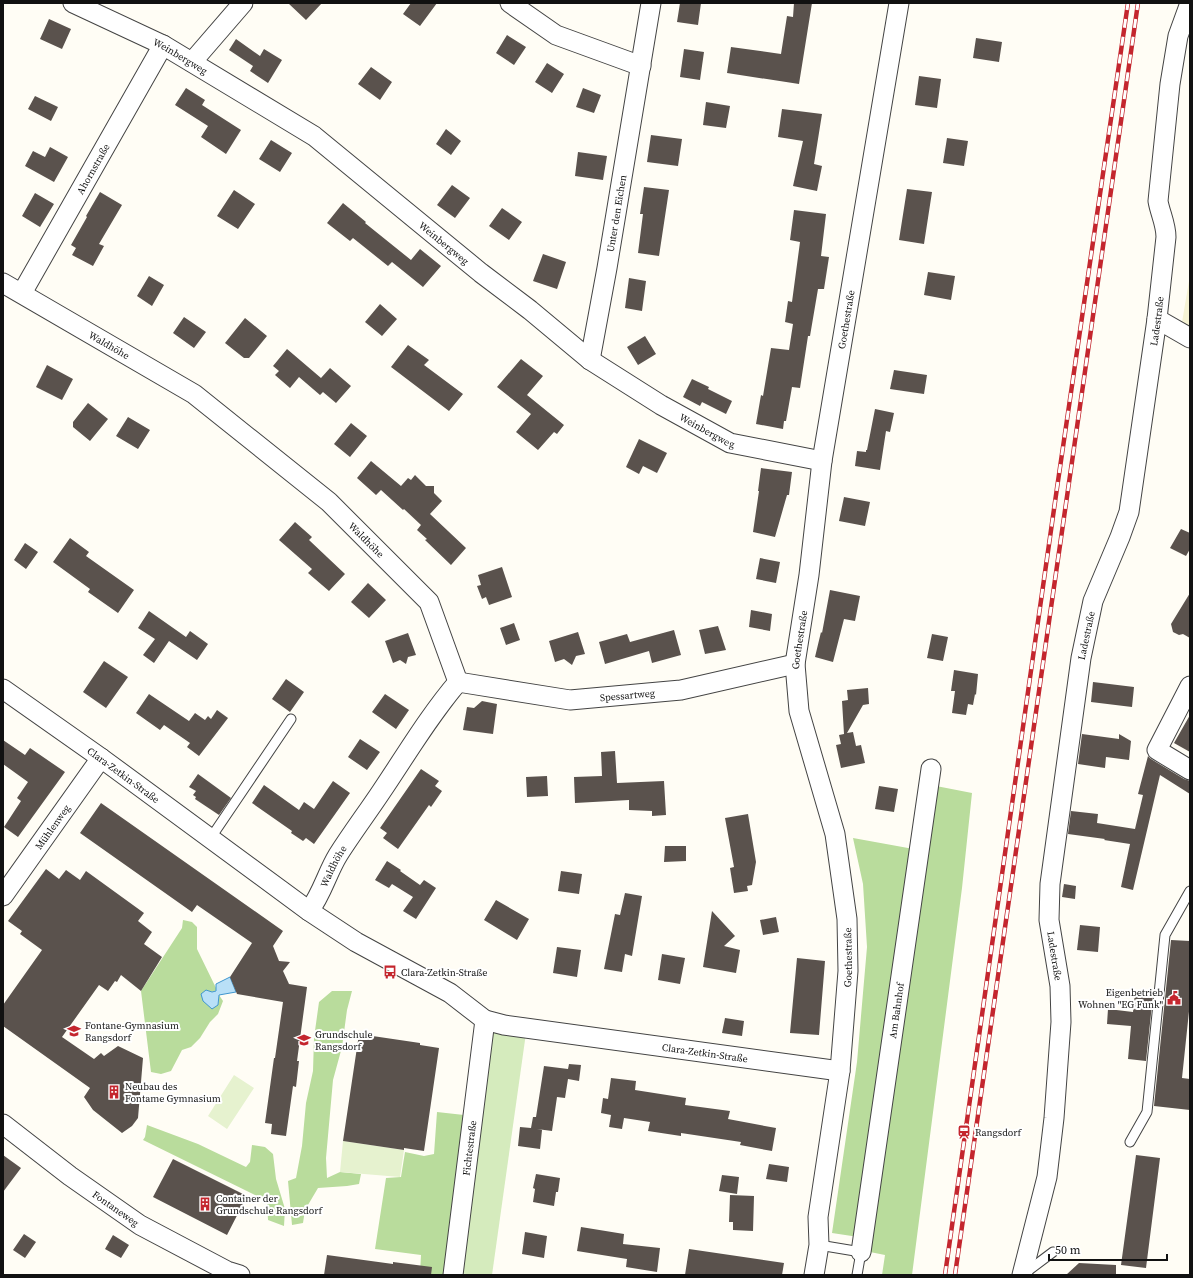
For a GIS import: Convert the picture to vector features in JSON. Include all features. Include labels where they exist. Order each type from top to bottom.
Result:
[{"type":"street","name":"Weinbergweg","points":[[73,3],[163,45],[314,136],[590,360],[661,405],[730,443],[822,461]]},
{"type":"street","points":[[192,62],[243,3]]},
{"type":"street","points":[[510,3],[556,35],[641,66]]},
{"type":"street","name":"Unter den Eichen","points":[[590,360],[609,261],[651,3]]},
{"type":"street","name":"Goethestraße","points":[[814,1275],[819,1245],[818,1217],[840,1071],[848,971],[847,919],[835,834],[798,711],[795,664],[809,575],[822,461],[899,3]]},
{"type":"street","name":"Ladestraße","points":[[1022,1275],[1047,1177],[1054,1118],[1061,1022],[1060,986],[1049,920],[1050,884],[1081,658],[1093,601],[1129,512],[1157,319],[1166,237],[1166,228],[1160,212],[1158,201],[1170,84],[1178,36],[1190,3]]},
{"type":"street","name":"Ahornstraße","points":[[22,293],[163,45]]},
{"type":"street","name":"Waldhöhe","points":[[3,283],[194,394],[329,502],[429,602],[458,682],[439,704],[377,799],[349,837],[331,866],[316,901],[309,911]]},
{"type":"street","points":[[1157,319],[1190,338]]},
{"type":"street","name":"Spessartweg","points":[[458,682],[570,700],[681,690],[795,664]]},
{"type":"street","points":[[1190,686],[1157,750],[1190,770]]},
{"type":"street","name":"Clara-Zetkin-Straße","points":[[3,689],[101,758],[309,911],[356,942],[450,994],[485,1020],[504,1025],[840,1071]]},
{"type":"street","name":"Mühlenweg","points":[[5,889],[101,758]]},
{"type":"street","name":"Am Bahnhof","points":[[861,1252],[931,769]]},
{"type":"street","name":"Fichtestraße","points":[[453,1275],[485,1020]]},
{"type":"street","name":"Fontaneweg","points":[[3,1124],[70,1176],[140,1225],[227,1271],[240,1275]]},
{"type":"lane","points":[[210,839],[291,719]]},
{"type":"lane","points":[[1130,1142],[1147,1112],[1165,934],[1190,891]]},
{"type":"lane","points":[[819,1245],[861,1252],[857,1275]]},
{"type":"lane","points":[[1022,1275],[1053,1252]]},
{"type":"shaded area","points":[[1190,275],[1190,346],[1179,340]]},
{"type":"green space","points":[[931,785],[972,793],[962,888],[912,1275],[882,1275],[885,1255],[865,1251],[865,1238],[832,1233],[857,1062],[867,947],[863,884],[853,838],[919,850]]},
{"type":"green space","points":[[183,920],[192,922],[197,927],[197,949],[217,990],[212,992],[218,1005],[219,995],[223,1001],[218,1014],[210,1022],[200,1038],[191,1047],[182,1050],[171,1071],[161,1074],[151,1072],[141,991],[182,928]]},
{"type":"green space","points":[[332,991],[352,991],[347,1010],[342,1047],[333,1080],[326,1158],[327,1178],[340,1172],[361,1174],[359,1184],[318,1188],[305,1210],[303,1223],[292,1225],[288,1181],[296,1178],[302,1146],[306,1103],[313,1071],[314,1038],[319,1002]]},
{"type":"green space","points":[[495,1032],[526,1033],[492,1275],[458,1273],[492,1034]]},
{"type":"green space","points":[[234,1075],[254,1088],[227,1129],[208,1116]]},
{"type":"green space","points":[[437,1112],[473,1116],[450,1275],[424,1275],[420,1274],[421,1255],[375,1249],[386,1178],[401,1177],[405,1152],[424,1156],[434,1154]]},
{"type":"green space","points":[[147,1125],[198,1144],[246,1167],[250,1162],[252,1145],[265,1147],[273,1154],[276,1179],[285,1209],[284,1226],[268,1220],[267,1201],[143,1140]]},
{"type":"green space","points":[[343,1141],[404,1150],[400,1177],[340,1172]]},
{"type":"water","points":[[230,977],[236,992],[219,995],[218,1005],[212,1009],[203,1001],[201,994],[206,990],[212,992],[216,991],[216,984]]},
{"type":"building","points":[[288,3],[322,3],[306,20]]},
{"type":"building","points":[[411,3],[437,3],[420,26],[403,14]]},
{"type":"building","points":[[680,3],[701,3],[698,25],[677,22]]},
{"type":"building","points":[[794,3],[812,3],[799,84],[727,73],[731,47],[781,54],[787,16],[793,17]]},
{"type":"building","points":[[49,19],[71,29],[62,49],[40,39]]},
{"type":"building","points":[[507,35],[526,47],[514,65],[496,53]]},
{"type":"building","points":[[976,38],[1002,42],[999,62],[973,58]]},
{"type":"building","points":[[236,39],[260,56],[264,49],[282,60],[268,83],[250,71],[253,66],[229,50]]},
{"type":"building","points":[[684,49],[704,52],[700,80],[680,77]]},
{"type":"building","points":[[547,63],[564,74],[552,93],[535,82]]},
{"type":"building","points":[[371,67],[392,82],[380,100],[358,84]]},
{"type":"building","points":[[919,76],[941,79],[937,108],[915,105]]},
{"type":"building","points":[[186,88],[205,100],[202,105],[241,130],[226,154],[201,137],[208,126],[175,105]]},
{"type":"building","points":[[583,88],[601,95],[594,113],[576,107]]},
{"type":"building","points":[[35,96],[58,107],[51,121],[28,109]]},
{"type":"building","points":[[706,102],[730,106],[726,128],[703,125]]},
{"type":"building","points":[[782,109],[822,114],[814,164],[822,166],[817,191],[793,186],[803,141],[778,137]]},
{"type":"building","points":[[446,129],[461,141],[451,155],[436,144]]},
{"type":"building","points":[[651,135],[682,139],[678,166],[647,162]]},
{"type":"building","points":[[947,138],[968,141],[964,166],[943,163]]},
{"type":"building","points":[[271,140],[292,153],[280,172],[259,159]]},
{"type":"building","points":[[50,147],[68,157],[54,182],[25,166],[33,151],[45,157]]},
{"type":"building","points":[[578,152],[607,156],[603,180],[575,176]]},
{"type":"building","points":[[452,185],[470,198],[455,218],[437,205]]},
{"type":"building","points":[[644,187],[669,190],[659,256],[638,253],[643,214],[640,214]]},
{"type":"building","points":[[907,189],[932,192],[924,244],[899,240]]},
{"type":"building","points":[[234,190],[255,204],[238,229],[217,216]]},
{"type":"building","points":[[100,192],[122,205],[99,244],[104,246],[93,266],[72,255],[76,248],[71,245]]},
{"type":"building","points":[[35,193],[54,204],[40,227],[22,216]]},
{"type":"building","points":[[343,203],[411,260],[420,249],[441,266],[423,287],[392,262],[388,266],[353,238],[350,241],[327,223]]},
{"type":"building","points":[[502,208],[522,222],[509,240],[489,226]]},
{"type":"building","points":[[794,210],[826,214],[821,256],[829,257],[824,289],[818,289],[810,336],[808,336],[800,388],[792,387],[786,421],[784,421],[783,429],[756,424],[761,395],[763,396],[771,348],[789,350],[793,324],[785,322],[788,301],[792,302],[800,242],[790,240]]},
{"type":"building","points":[[543,254],[566,262],[557,289],[533,281]]},
{"type":"building","points":[[928,272],[955,276],[951,300],[924,295]]},
{"type":"building","points":[[149,276],[164,285],[152,306],[137,296]]},
{"type":"building","points":[[629,278],[646,281],[642,311],[625,308]]},
{"type":"building","points":[[380,304],[397,319],[382,336],[365,322]]},
{"type":"building","points":[[184,317],[206,332],[194,348],[173,333]]},
{"type":"building","points":[[245,318],[267,336],[249,358],[244,358],[225,343]]},
{"type":"building","points":[[645,336],[656,354],[638,365],[627,347]]},
{"type":"building","points":[[408,345],[429,360],[424,365],[463,394],[449,411],[391,367]]},
{"type":"building","points":[[287,349],[321,378],[330,368],[351,386],[336,403],[323,392],[320,395],[299,377],[290,388],[275,375],[279,371],[273,366]]},
{"type":"building","points":[[521,359],[543,376],[527,395],[564,425],[557,434],[554,432],[538,450],[516,432],[531,414],[497,387]]},
{"type":"building","points":[[47,365],[73,379],[62,400],[36,387]]},
{"type":"building","points":[[894,370],[927,375],[924,394],[890,389]]},
{"type":"building","points":[[692,379],[732,401],[726,414],[702,402],[700,406],[683,397]]},
{"type":"building","points":[[88,403],[108,419],[90,441],[73,427],[73,422]]},
{"type":"building","points":[[875,409],[894,413],[890,432],[886,431],[880,470],[855,466],[857,451],[866,452],[867,450]]},
{"type":"building","points":[[128,417],[150,430],[138,449],[116,436]]},
{"type":"building","points":[[351,423],[367,436],[350,457],[334,444]]},
{"type":"building","points":[[639,439],[667,453],[657,473],[643,466],[639,474],[626,467]]},
{"type":"building","points":[[371,461],[401,486],[408,478],[411,480],[415,475],[426,486],[434,486],[434,493],[442,501],[430,514],[466,548],[451,565],[425,540],[427,539],[417,530],[421,525],[404,509],[403,510],[381,490],[376,495],[357,478]]},
{"type":"building","points":[[761,468],[792,472],[789,495],[787,495],[775,537],[753,532]]},
{"type":"building","points":[[844,497],[870,502],[865,526],[839,521]]},
{"type":"building","points":[[295,522],[312,537],[309,540],[345,574],[329,591],[308,573],[312,569],[279,540]]},
{"type":"building","points":[[1181,529],[1190,533],[1190,549],[1186,556],[1170,548]]},
{"type":"building","points":[[70,538],[89,552],[86,556],[134,590],[118,613],[88,592],[90,589],[53,562]]},
{"type":"building","points":[[25,543],[38,552],[26,569],[14,560]]},
{"type":"building","points":[[760,558],[780,562],[776,583],[756,579]]},
{"type":"building","points":[[502,567],[512,597],[489,605],[486,597],[482,599],[477,586],[481,585],[478,575]]},
{"type":"building","points":[[368,583],[386,600],[369,618],[351,602]]},
{"type":"building","points":[[830,590],[860,596],[855,621],[844,619],[833,662],[815,657],[821,632],[822,633]]},
{"type":"building","points":[[1190,593],[1190,638],[1183,634],[1179,635],[1173,632],[1171,624]]},
{"type":"building","points":[[751,610],[772,614],[770,631],[749,627]]},
{"type":"building","points":[[149,611],[186,637],[190,631],[208,644],[197,660],[169,641],[154,663],[143,655],[155,639],[138,628]]},
{"type":"building","points":[[514,623],[520,640],[506,645],[500,628]]},
{"type":"building","points":[[718,626],[726,650],[705,654],[699,630]]},
{"type":"building","points":[[674,630],[681,655],[652,663],[649,651],[605,664],[599,642],[627,634],[630,642]]},
{"type":"building","points":[[578,632],[585,654],[576,656],[572,665],[564,659],[555,662],[549,641]]},
{"type":"building","points":[[408,633],[416,655],[408,657],[406,664],[400,660],[393,663],[385,641]]},
{"type":"building","points":[[932,634],[948,637],[943,661],[927,658]]},
{"type":"building","points":[[104,661],[128,677],[106,708],[83,692]]},
{"type":"building","points":[[954,670],[978,674],[976,695],[975,694],[973,705],[968,704],[966,715],[952,713],[955,691],[951,691]]},
{"type":"building","points":[[286,679],[304,692],[290,712],[272,699]]},
{"type":"building","points":[[1093,682],[1134,687],[1132,707],[1091,702]]},
{"type":"building","points":[[868,688],[869,704],[863,705],[847,733],[853,732],[856,746],[861,745],[865,763],[841,768],[836,745],[841,744],[839,735],[844,734],[842,701],[848,700],[847,690]]},
{"type":"building","points":[[149,694],[189,721],[195,713],[205,720],[208,716],[211,719],[217,710],[228,718],[199,756],[187,747],[190,743],[164,725],[160,730],[136,713]]},
{"type":"building","points":[[385,694],[409,710],[396,729],[372,712]]},
{"type":"building","points":[[482,701],[497,704],[493,734],[463,730],[467,707],[474,708]]},
{"type":"building","points":[[1190,715],[1190,752],[1174,743]]},
{"type":"building","points":[[1082,734],[1119,739],[1119,734],[1131,741],[1129,760],[1106,757],[1105,768],[1078,764]]},
{"type":"building","points":[[360,739],[380,752],[367,770],[348,757]]},
{"type":"building","points":[[3,740],[25,755],[30,748],[65,772],[18,837],[4,827],[21,801],[17,798],[28,782],[3,764]]},
{"type":"building","points":[[615,751],[617,783],[664,781],[666,815],[652,816],[652,811],[629,810],[629,800],[575,803],[574,777],[602,776],[601,752]]},
{"type":"building","points":[[1148,756],[1184,779],[1190,781],[1190,794],[1160,775],[1133,890],[1121,887],[1130,844],[1068,834],[1071,811],[1098,814],[1097,823],[1135,829],[1143,795],[1138,794]]},
{"type":"building","points":[[421,769],[439,781],[435,786],[442,791],[431,807],[429,805],[398,849],[383,838],[387,833],[380,828]]},
{"type":"building","points":[[198,774],[231,798],[219,815],[195,799],[196,797],[193,795],[196,791],[189,787]]},
{"type":"building","points":[[547,776],[548,796],[527,797],[526,777]]},
{"type":"building","points":[[333,781],[350,793],[314,844],[306,838],[303,841],[291,833],[292,831],[252,803],[264,785],[299,810],[304,802],[314,809]]},
{"type":"building","points":[[879,786],[898,789],[894,812],[875,809]]},
{"type":"building","points":[[101,803],[283,931],[273,946],[279,961],[290,962],[283,971],[289,984],[307,987],[297,1061],[299,1061],[296,1087],[293,1086],[286,1136],[271,1134],[272,1124],[265,1123],[283,1002],[237,994],[230,977],[252,943],[197,905],[192,912],[80,833]]},
{"type":"building","points":[[748,814],[756,862],[752,885],[747,886],[748,891],[734,893],[730,868],[734,867],[725,818]]},
{"type":"building","points":[[665,846],[686,846],[686,861],[664,862]]},
{"type":"building","points":[[387,861],[420,885],[424,880],[436,888],[416,919],[403,911],[413,897],[392,884],[389,888],[375,880]]},
{"type":"building","points":[[46,869],[59,879],[66,870],[80,880],[86,871],[144,913],[138,921],[152,932],[144,944],[162,957],[141,991],[121,975],[117,982],[115,981],[108,991],[99,985],[62,1037],[94,1059],[101,1053],[104,1056],[118,1046],[143,1058],[138,1118],[132,1126],[122,1133],[93,1110],[84,1097],[90,1088],[3,1026],[3,1005],[42,950],[20,934],[22,931],[8,921]]},
{"type":"building","points":[[561,871],[582,874],[579,894],[558,891]]},
{"type":"building","points":[[1064,884],[1076,886],[1075,899],[1062,897]]},
{"type":"building","points":[[625,893],[642,896],[632,956],[625,954],[622,972],[604,969],[615,914],[620,915]]},
{"type":"building","points":[[496,900],[529,919],[517,940],[484,920]]},
{"type":"building","points":[[712,911],[735,936],[724,946],[740,950],[736,973],[703,967]]},
{"type":"building","points":[[776,917],[779,932],[763,935],[760,920]]},
{"type":"building","points":[[1080,925],[1100,927],[1098,952],[1077,950]]},
{"type":"building","points":[[1171,940],[1190,941],[1190,1002],[1182,1078],[1190,1079],[1190,1110],[1154,1106]]},
{"type":"building","points":[[557,947],[581,950],[577,977],[553,973]]},
{"type":"building","points":[[662,954],[685,958],[680,984],[658,980]]},
{"type":"building","points":[[797,958],[825,961],[819,1035],[790,1033]]},
{"type":"building","points":[[1135,993],[1153,995],[1146,1061],[1128,1059],[1131,1026],[1107,1024],[1108,1009],[1133,1012]]},
{"type":"building","points":[[725,1018],[744,1021],[742,1036],[722,1033]]},
{"type":"building","points":[[359,1034],[420,1043],[420,1045],[439,1048],[424,1151],[404,1148],[404,1150],[343,1141]]},
{"type":"building","points":[[569,1064],[581,1065],[579,1081],[568,1079],[565,1098],[557,1097],[552,1131],[537,1129],[542,1130],[540,1149],[518,1146],[520,1127],[531,1128],[533,1117],[536,1117],[544,1066],[568,1069]]},
{"type":"building","points":[[611,1078],[636,1081],[635,1090],[686,1098],[685,1105],[730,1111],[728,1119],[776,1128],[772,1151],[740,1145],[741,1142],[681,1133],[681,1136],[648,1131],[650,1122],[624,1118],[622,1129],[609,1127],[611,1115],[601,1113],[603,1098],[608,1099]]},
{"type":"building","points":[[3,1155],[21,1168],[3,1192]]},
{"type":"building","points":[[1136,1155],[1160,1158],[1146,1268],[1121,1265]]},
{"type":"building","name":"Container der Grundschule Rangsdorf","points":[[173,1159],[247,1196],[227,1235],[153,1197]]},
{"type":"building","points":[[769,1164],[789,1167],[787,1182],[766,1179]]},
{"type":"building","points":[[536,1174],[560,1178],[554,1206],[533,1202],[535,1189],[533,1188]]},
{"type":"building","points":[[722,1175],[739,1177],[737,1194],[719,1191]]},
{"type":"building","points":[[730,1195],[754,1196],[753,1231],[733,1230],[733,1222],[729,1222]]},
{"type":"building","points":[[581,1227],[624,1234],[623,1244],[660,1248],[657,1272],[626,1267],[627,1259],[577,1251]]},
{"type":"building","points":[[525,1232],[547,1236],[544,1258],[522,1254]]},
{"type":"building","points":[[24,1234],[36,1242],[25,1258],[13,1250]]},
{"type":"building","points":[[113,1235],[129,1245],[121,1258],[105,1249]]},
{"type":"building","points":[[689,1249],[784,1263],[782,1275],[685,1275]]},
{"type":"building","points":[[327,1255],[393,1264],[393,1262],[432,1267],[431,1275],[324,1275]]},
{"type":"building","points":[[1079,1263],[1116,1265],[1116,1275],[1066,1275]]},
{"type":"railway","points":[[945,1275],[1057,488],[1128,3]]},
{"type":"railway","points":[[955,1275],[1138,3]]},
{"type":"place","name":"Clara-Zetkin-Straße","points":[[390,972]]},
{"type":"place","name":"Eigenbetrieb Wohnen \"EG Funk\"","points":[[1174,998]]},
{"type":"place","name":"Fontane-Gymnasium Rangsdorf","points":[[74,1031]]},
{"type":"place","name":"Grundschule Rangsdorf","points":[[304,1040]]},
{"type":"place","name":"Neubau des Fontame Gymnasium","points":[[114,1092]]},
{"type":"place","name":"Rangsdorf","points":[[964,1132]]},
{"type":"place","name":"Container der Grundschule Rangsdorf","points":[[205,1204]]}]
